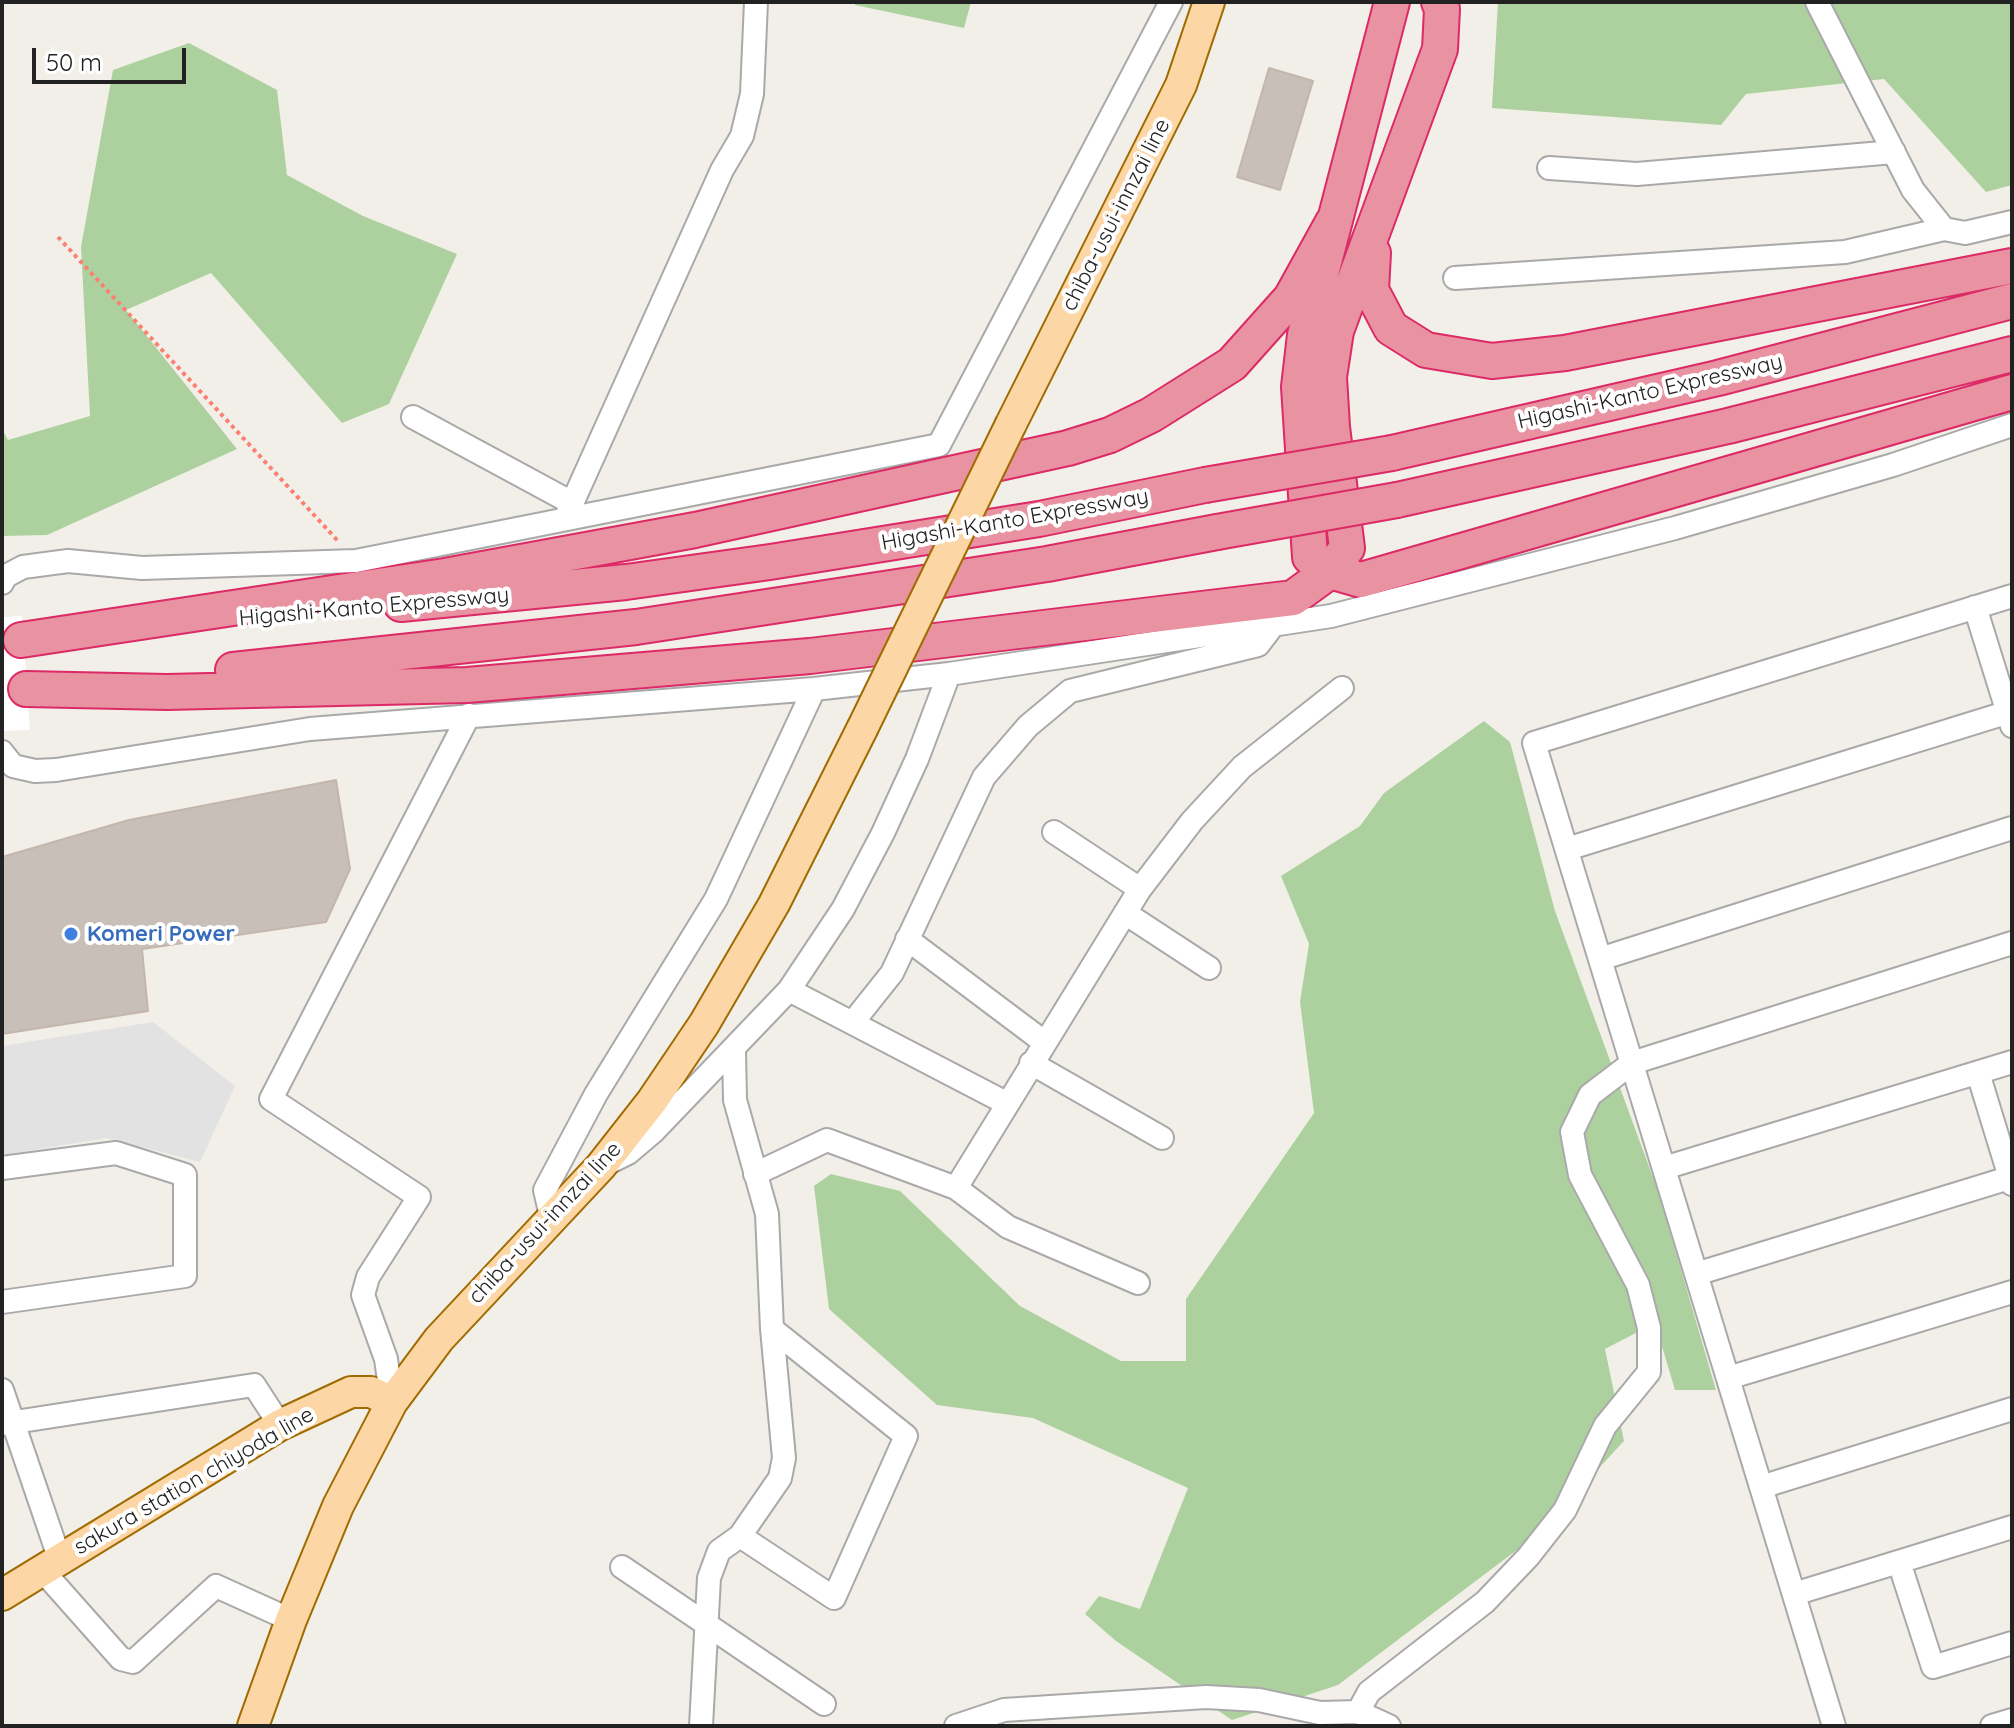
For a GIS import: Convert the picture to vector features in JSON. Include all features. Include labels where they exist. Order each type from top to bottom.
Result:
[{"type":"highway","points":[[1392,2],[1305,335],[1299,387],[1310,557],[1330,571],[1361,580],[2012,392]]},
{"type":"highway","points":[[14,690],[167,692],[467,685],[810,656],[1293,598],[1330,571],[1347,548],[1329,377],[1336,331],[1440,49],[1442,9],[1439,2]]},
{"type":"highway","points":[[12,641],[445,576],[695,530],[920,483],[1096,439],[1151,415],[1232,364],[1291,298],[1333,222]]},
{"type":"highway","points":[[1375,225],[1371,290],[1391,328],[1426,350],[1492,361],[1565,353],[2012,266]]},
{"type":"highway","name":"Higashi-Kanto Expressway","points":[[12,641],[626,582],[1039,519],[1205,485],[1392,453],[1718,378],[2012,301]]},
{"type":"highway","name":"Higashi-Kanto Expressway","points":[[14,690],[636,627],[1047,564],[1397,500],[1728,426],[2012,354]]},
{"type":"main road","name":"chiba-usui-innzai line","points":[[253,1726],[291,1620],[338,1506],[392,1402],[439,1339],[601,1166],[652,1101],[704,1024],[774,904],[1181,85],[1209,2]]},
{"type":"main road","name":"sakura station chiyoda line","points":[[2,1595],[280,1425],[351,1392],[371,1392],[392,1402]]},
{"type":"street","points":[[569,511],[722,170],[742,136],[752,94],[756,2]]},
{"type":"street","points":[[2,583],[6,576],[23,567],[68,561],[142,568],[356,561],[569,511],[939,445],[1171,2]]},
{"type":"street","points":[[1817,2],[1913,190],[1944,229]]},
{"type":"street","points":[[1549,168],[1637,174],[1894,152]]},
{"type":"street","points":[[1455,278],[1845,252],[1944,229],[1965,233],[2012,222]]},
{"type":"street","points":[[413,417],[569,511]]},
{"type":"street","points":[[2,752],[13,766],[35,771],[56,770],[310,729],[814,689],[949,674],[1331,616],[1675,528],[1893,465],[2012,425]]},
{"type":"street","points":[[1834,1726],[1534,743],[2012,596]]},
{"type":"street","points":[[1567,849],[2011,717],[1975,607]]},
{"type":"street","points":[[853,1022],[892,973],[984,777],[1028,726],[1070,691],[1258,645],[1274,624]]},
{"type":"street","points":[[601,1166],[628,1153],[654,1131],[789,990],[843,909],[883,833],[917,759],[949,674]]},
{"type":"street","points":[[956,1188],[1140,889],[1192,821],[1242,767],[1342,688]]},
{"type":"street","points":[[552,1220],[545,1190],[596,1094],[716,899],[814,689]]},
{"type":"street","points":[[392,1402],[386,1359],[363,1295],[368,1277],[419,1197],[271,1099],[469,715]]},
{"type":"street","points":[[1600,959],[2012,828]]},
{"type":"street","points":[[1054,832],[1140,889]]},
{"type":"street","points":[[1125,913],[1209,968]]},
{"type":"street","points":[[907,939],[1044,1042]]},
{"type":"street","points":[[1324,1726],[1351,1713],[1369,1692],[1485,1602],[1528,1557],[1565,1510],[1605,1426],[1649,1372],[1649,1328],[1638,1285],[1580,1175],[1572,1132],[1590,1095],[1632,1063],[2012,943]]},
{"type":"street","points":[[789,990],[1006,1103]]},
{"type":"street","points":[[701,1726],[709,1626],[709,1578],[719,1551],[740,1536],[780,1478],[784,1458],[772,1329],[767,1214],[735,1100],[734,1050]]},
{"type":"street","points":[[1664,1168],[2012,1062]]},
{"type":"street","points":[[1031,1063],[1162,1138]]},
{"type":"street","points":[[1696,1274],[2011,1179],[1978,1073]]},
{"type":"street","points":[[755,1174],[827,1140],[956,1188],[1008,1227],[1138,1283]]},
{"type":"street","points":[[2,1168],[116,1153],[185,1175],[185,1276],[2,1302]]},
{"type":"street","points":[[1728,1378],[2012,1292]]},
{"type":"street","points":[[740,1536],[834,1598],[906,1436],[772,1329]]},
{"type":"street","points":[[7,1423],[254,1385],[280,1425]]},
{"type":"street","points":[[2,1390],[7,1423],[51,1565],[121,1659],[133,1662],[216,1586],[291,1620]]},
{"type":"street","points":[[1761,1487],[2012,1409]]},
{"type":"street","points":[[1794,1594],[2012,1527]]},
{"type":"street","points":[[1899,1562],[1933,1667],[2012,1643]]},
{"type":"street","points":[[622,1567],[824,1704]]},
{"type":"street","points":[[956,1726],[1125,1700],[1233,1697],[1320,1713],[1351,1713],[1389,1726]]},
{"type":"street","points":[[1992,1726],[2012,1720]]},
{"type":"path","points":[[58,237],[285,480],[356,561]]},
{"type":"green space","points":[[855,2],[971,2],[964,28],[855,5]]},
{"type":"green space","points":[[1498,2],[2012,2],[2012,185],[1986,192],[1884,79],[1746,94],[1721,125],[1492,108]]},
{"type":"green space","points":[[189,43],[277,90],[287,175],[363,216],[457,254],[389,404],[342,423],[211,273],[126,310],[237,449],[47,535],[2,536],[2,429],[8,440],[90,416],[81,247],[113,70]]},
{"type":"green space","points":[[1484,721],[1510,742],[1555,911],[1658,1191],[1716,1390],[1675,1390],[1655,1323],[1605,1349],[1624,1441],[1538,1534],[1338,1685],[1232,1720],[1116,1641],[1085,1614],[1099,1596],[1140,1609],[1188,1488],[1033,1418],[937,1405],[829,1309],[814,1186],[831,1174],[900,1191],[1020,1306],[1121,1361],[1186,1361],[1186,1299],[1314,1113],[1300,1002],[1309,944],[1281,876],[1360,826],[1384,793]]},
{"type":"shaded area","points":[[153,1022],[235,1086],[200,1162],[107,1138],[2,1155],[2,1046]]},
{"type":"pier","points":[[22,616],[30,730],[2,731],[2,617]]},
{"type":"building","points":[[1269,68],[1313,81],[1280,190],[1237,177]]},
{"type":"building","points":[[336,780],[350,869],[326,922],[142,949],[148,1011],[2,1034],[2,857],[129,820]]},
{"type":"place","name":"Komeri Power","points":[[71,934]]}]
